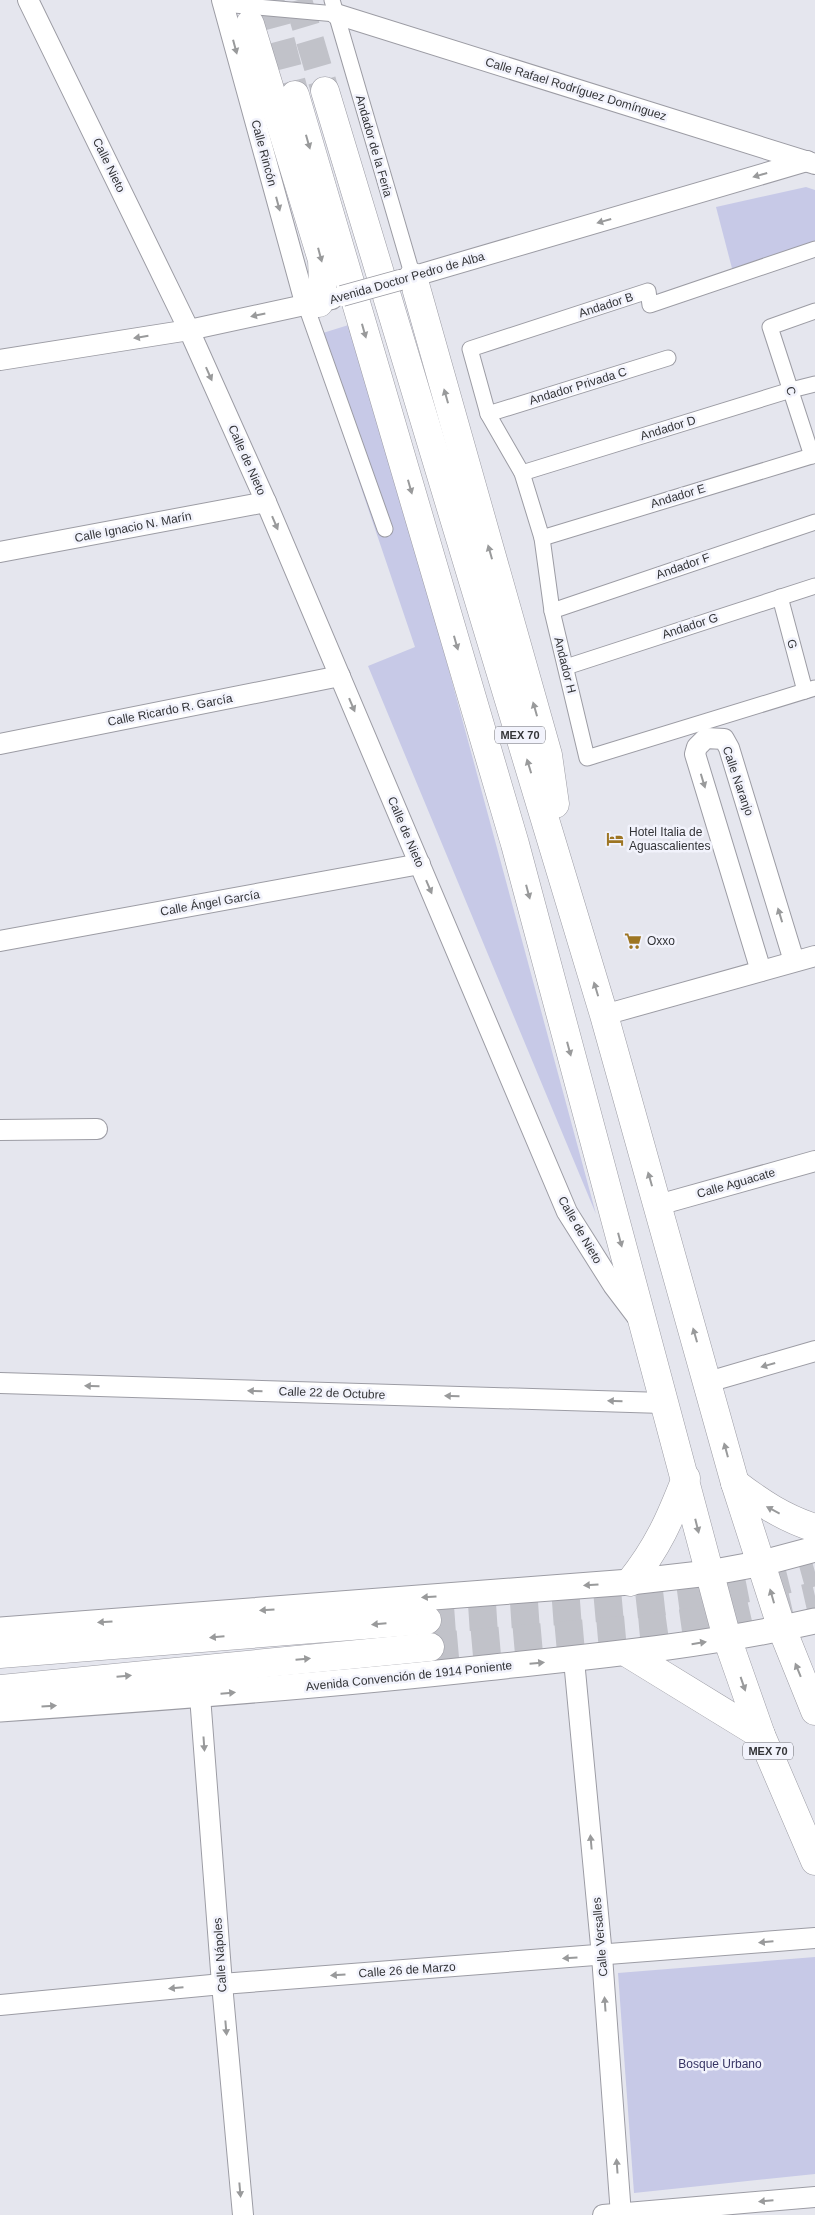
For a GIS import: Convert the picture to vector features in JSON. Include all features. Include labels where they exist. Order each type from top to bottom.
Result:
[{"type":"main road","points":[[250,24],[322,260],[323,301]]},
{"type":"main road","name":"MEX 70","points":[[325,91],[604,1015],[735,1483],[782,1629],[815,1711]]},
{"type":"main road","name":"MEX 70","points":[[295,95],[516,844],[642,1324],[686,1478],[709,1574],[727,1638],[761,1735],[815,1861]]},
{"type":"main road","points":[[407,279],[548,755],[554,797],[558,860]]},
{"type":"main road","points":[[630,1582],[650,1557],[666,1530],[686,1478]]},
{"type":"main road","points":[[735,1483],[764,1505],[791,1520],[815,1528]]},
{"type":"main road","points":[[0,1654],[428,1620]]},
{"type":"main road","points":[[0,1689],[430,1647]]},
{"type":"main road","points":[[629,1654],[761,1735]]},
{"type":"street","name":"Calle Nieto","points":[[28,0],[189,330]]},
{"type":"street","points":[[223,2],[334,7]]},
{"type":"street","name":"Calle Rincón","points":[[223,2],[323,301]]},
{"type":"street","name":"Calle Rafael Rodríguez Domínguez","points":[[334,7],[811,162]]},
{"type":"street","name":"Andador de la Feria","points":[[334,7],[407,279]]},
{"type":"street","name":"Avenida Doctor Pedro de Alba","points":[[0,360],[189,330],[323,301],[407,279],[811,162]]},
{"type":"street","name":"Andador B","points":[[470,348],[648,291],[650,305],[815,249]]},
{"type":"street","points":[[323,301],[385,529]]},
{"type":"street","name":"C","points":[[814,455],[770,327],[815,311]]},
{"type":"street","name":"Calle de Nieto","points":[[189,330],[266,502],[567,1212],[613,1285],[642,1324]]},
{"type":"street","name":"Andador H","points":[[470,348],[488,414],[522,473],[542,538],[552,611],[587,758],[810,690]]},
{"type":"street","name":"Andador Privada C","points":[[488,414],[668,358]]},
{"type":"street","name":"Andador D","points":[[522,473],[815,384]]},
{"type":"street","name":"Andador E","points":[[542,538],[814,455]]},
{"type":"street","name":"Calle Ignacio N. Marín","points":[[0,552],[266,502]]},
{"type":"street","name":"Andador F","points":[[552,611],[815,522]]},
{"type":"street","name":"Andador G","points":[[566,667],[815,586]]},
{"type":"street","name":"G","points":[[780,597],[810,690]]},
{"type":"street","name":"Calle Ricardo R. García","points":[[0,744],[340,676]]},
{"type":"street","name":"Calle Naranjo","points":[[761,971],[695,754],[697,747],[706,738],[724,739],[729,748],[794,961]]},
{"type":"street","name":"Calle Ángel García","points":[[0,941],[420,864]]},
{"type":"street","points":[[604,1015],[815,956]]},
{"type":"street","points":[[0,1130],[97,1129]]},
{"type":"street","name":"Calle Aguacate","points":[[658,1205],[815,1161]]},
{"type":"street","points":[[708,1382],[815,1351]]},
{"type":"street","name":"Calle 22 de Octubre","points":[[0,1383],[663,1402]]},
{"type":"street","points":[[0,1630],[630,1582],[709,1574],[815,1549]]},
{"type":"street","name":"Avenida Convención de 1914 Poniente","points":[[0,1709],[200,1696],[574,1660],[629,1654],[782,1629],[815,1621]]},
{"type":"street","name":"Calle Versalles","points":[[574,1660],[602,1956],[615,2215]]},
{"type":"street","name":"Calle Nápoles","points":[[200,1696],[222,1984],[243,2215]]},
{"type":"street","name":"Calle 26 de Marzo","points":[[0,2005],[222,1984],[815,1938]]},
{"type":"street","points":[[615,2215],[815,2197]]},
{"type":"green space","points":[[806,187],[815,190],[815,249],[734,276],[716,207]]},
{"type":"green space","points":[[355,323],[596,1214],[368,666],[415,647],[310,337]]},
{"type":"green space","name":"Bosque Urbano","points":[[815,1957],[815,2174],[634,2193],[618,1973]]},
{"type":"tunnel","points":[[270,0],[295,95]]},
{"type":"tunnel","points":[[298,0],[325,91]]},
{"type":"tunnel","points":[[427,1620],[574,1610],[671,1600],[767,1584],[815,1572]]},
{"type":"tunnel","points":[[430,1647],[655,1627],[719,1618],[815,1596]]},
{"type":"place","name":"Hotel Italia de Aguascalientes","points":[[615,839]]},
{"type":"place","name":"Oxxo","points":[[633,941]]}]
